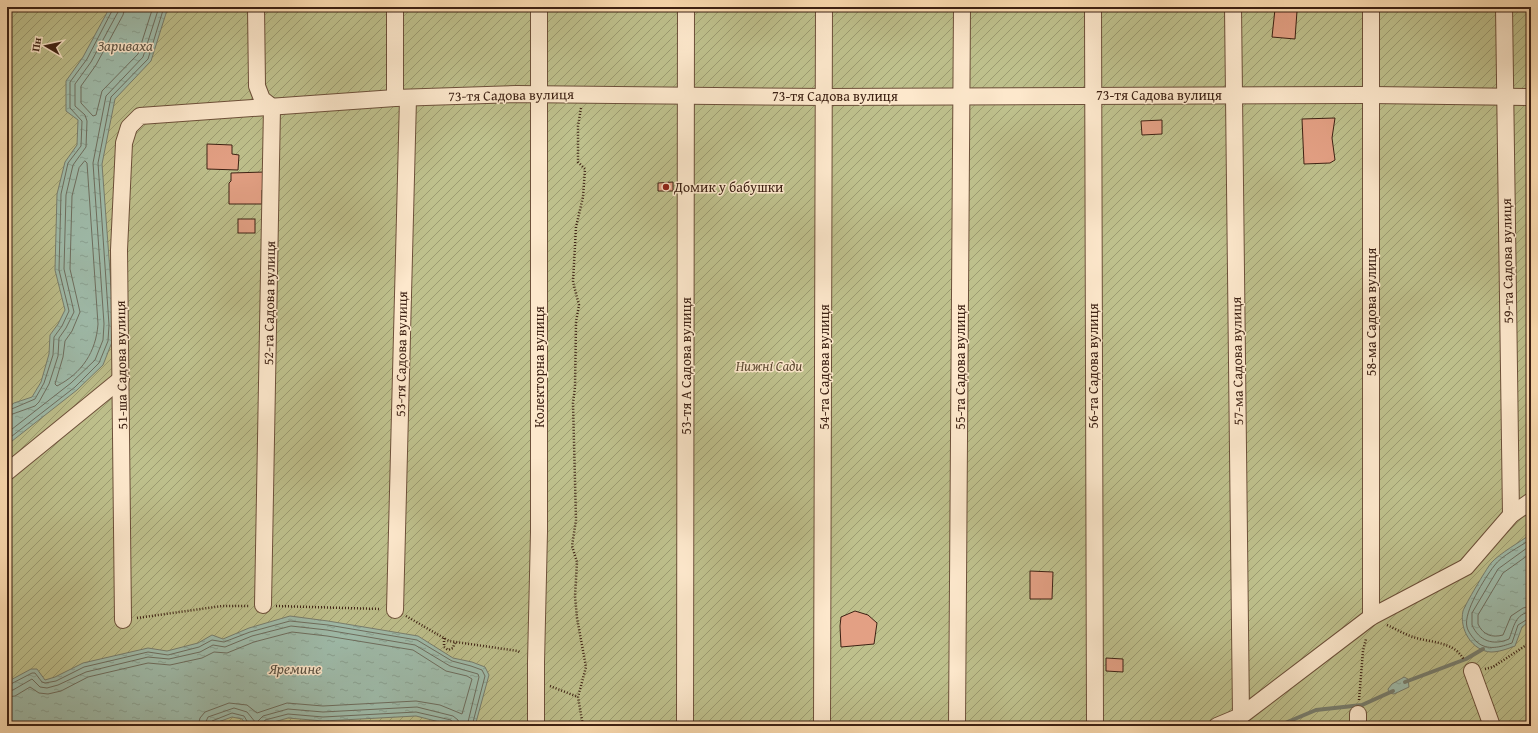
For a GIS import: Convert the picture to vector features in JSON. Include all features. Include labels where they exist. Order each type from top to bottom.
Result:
[{"type":"street","points":[[256,7],[257,86],[262,99],[272,107]]},
{"type":"street","name":"53-тя Садова вулиця","points":[[395,7],[401,98],[395,610]]},
{"type":"street","name":"Колекторна вулиця","points":[[536,726],[539,532],[539,7]]},
{"type":"street","name":"53-тя А Садова вулиця","points":[[685,726],[686,7]]},
{"type":"street","name":"54-та Садова вулиця","points":[[822,726],[825,97],[824,7]]},
{"type":"street","name":"55-та Садова вулиця","points":[[957,726],[962,7]]},
{"type":"street","name":"56-та Садова вулиця","points":[[1093,7],[1092,95],[1095,726]]},
{"type":"street","name":"57-ма Садова вулиця","points":[[1233,7],[1241,716]]},
{"type":"street","name":"58-ма Садова вулиця","points":[[1371,7],[1371,617]]},
{"type":"street","name":"59-та Садова вулиця","points":[[1504,7],[1511,516]]},
{"type":"street","name":"73-тя Садова вулиця","points":[[140,116],[401,98],[540,93],[825,97],[1092,95],[1371,95],[1531,97]]},
{"type":"street","name":"52-га Садова вулиця","points":[[263,605],[272,107]]},
{"type":"street","name":"51-ша Садова вулиця","points":[[123,620],[119,250],[124,143],[129,127],[140,116]]},
{"type":"street","points":[[7,472],[121,379]]},
{"type":"street","points":[[1217,726],[1241,716],[1371,617],[1466,567],[1511,516],[1531,501]]},
{"type":"street","points":[[1472,671],[1492,726]]},
{"type":"path","points":[[583,94],[578,126],[578,162],[585,169],[584,196],[576,227],[573,282],[579,305],[576,322],[575,387],[572,403],[576,520],[572,546],[577,562],[575,596],[577,618],[586,667],[578,697],[583,725],[588,726]]},
{"type":"path","points":[[123,620],[222,606],[263,605],[395,610],[444,638],[455,642],[518,651],[536,662]]},
{"type":"path","points":[[1359,696],[1363,651],[1371,617],[1412,637],[1450,646],[1461,653]]},
{"type":"path","points":[[444,638],[444,647],[448,650],[453,648],[455,642]]},
{"type":"path","points":[[1472,671],[1493,667],[1531,642]]},
{"type":"path","points":[[536,680],[578,697]]},
{"type":"green space","name":"Нижні Сади","points":[[7,7],[1531,7],[1531,726],[7,726]]},
{"type":"water","name":"Зариваха","points":[[110,7],[168,7],[151,61],[115,99],[102,164],[114,325],[112,342],[103,365],[77,390],[7,445],[7,408],[14,403],[32,397],[41,382],[49,354],[50,335],[58,324],[65,310],[55,270],[57,194],[65,162],[77,145],[78,120],[66,111],[66,81],[83,57]]},
{"type":"water","points":[[1531,534],[1531,620],[1522,627],[1515,646],[1491,652],[1484,651],[1478,648],[1468,638],[1463,625],[1463,611],[1491,563]]},
{"type":"water","name":"Яремине","points":[[290,616],[418,636],[453,658],[472,662],[485,667],[489,675],[475,726],[455,726],[416,716],[323,721],[288,718],[260,726],[247,726],[242,719],[232,717],[207,726],[7,726],[7,682],[31,669],[37,669],[45,680],[55,677],[83,663],[148,648],[167,651],[198,643],[212,635],[223,639],[249,628]]},
{"type":"water","points":[[1404,677],[1408,679],[1409,687],[1394,694],[1389,693],[1388,689],[1392,684]]},
{"type":"building","points":[[1275,9],[1297,11],[1295,39],[1272,37]]},
{"type":"building","points":[[1335,118],[1332,138],[1335,160],[1330,163],[1304,164],[1302,119]]},
{"type":"building","points":[[1162,120],[1162,134],[1142,135],[1141,121]]},
{"type":"building","points":[[207,144],[232,145],[232,154],[239,155],[238,170],[207,169]]},
{"type":"building","points":[[265,172],[265,190],[262,190],[262,204],[229,204],[229,183],[231,181],[231,173]]},
{"type":"building","name":"Домик у бабушки","points":[[673,182],[673,191],[658,191],[658,183]]},
{"type":"building","points":[[238,219],[255,219],[255,233],[238,233]]},
{"type":"building","points":[[1030,571],[1053,572],[1052,599],[1030,599]]},
{"type":"building","points":[[855,611],[868,615],[877,623],[874,644],[841,647],[841,617]]},
{"type":"building","points":[[1106,658],[1123,659],[1123,672],[1106,671]]},
{"type":"waterway","points":[[1405,682],[1466,659],[1483,649]]},
{"type":"waterway","points":[[1278,726],[1316,710],[1362,705],[1393,691]]},
{"type":"place","name":"Домик у бабушки","points":[[666,187]]}]
